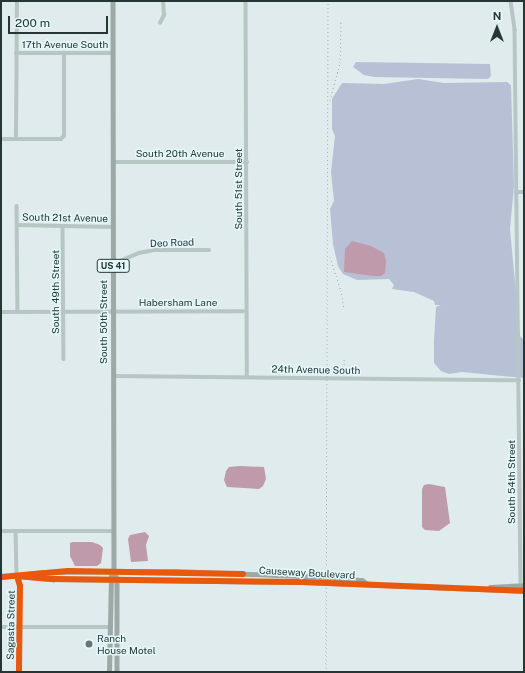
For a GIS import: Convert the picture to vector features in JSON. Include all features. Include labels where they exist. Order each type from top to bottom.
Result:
[{"type":"main road","name":"South 50th Street","points":[[113,1],[114,571],[117,579],[117,672]]},
{"type":"main road","name":"South 50th Street","points":[[109,672],[110,579],[114,571]]},
{"type":"main road","name":"Causeway Boulevard","points":[[1,577],[43,572],[114,571],[271,575],[362,580],[368,584]]},
{"type":"main road","points":[[226,580],[229,576],[262,577],[271,575]]},
{"type":"main road","name":"Causeway Boulevard","points":[[17,576],[110,579],[226,580],[488,588],[522,585]]},
{"type":"main road","points":[[495,590],[518,588],[522,585]]},
{"type":"main road","name":"Causeway Boulevard","points":[[488,588],[495,590],[524,591]]},
{"type":"street","points":[[16,139],[17,1]]},
{"type":"street","points":[[160,23],[164,15],[163,1]]},
{"type":"street","name":"South 51st Street","points":[[246,1],[247,377]]},
{"type":"street","name":"South 54th Street","points":[[511,1],[515,30],[519,380],[522,390],[522,585]]},
{"type":"street","name":"17th Avenue South","points":[[16,53],[114,53]]},
{"type":"street","points":[[1,139],[62,139],[64,136],[64,53]]},
{"type":"street","name":"South 20th Avenue","points":[[114,162],[247,162]]},
{"type":"street","points":[[516,192],[524,192]]},
{"type":"street","points":[[17,206],[18,311]]},
{"type":"street","name":"South 21st Avenue","points":[[17,225],[114,226]]},
{"type":"street","name":"South 49th Street","points":[[63,226],[64,359]]},
{"type":"street","name":"Deo Road","points":[[114,264],[139,253],[154,250],[209,250]]},
{"type":"street","name":"Habersham Lane","points":[[1,312],[243,311]]},
{"type":"street","name":"24th Avenue South","points":[[114,376],[519,380]]},
{"type":"street","points":[[1,531],[114,531]]},
{"type":"street","name":"Sagasta Street","points":[[16,531],[17,576],[20,586],[19,672]]},
{"type":"street","points":[[1,627],[109,627]]},
{"type":"shaded area","points":[[356,62],[490,64],[491,76],[488,79],[375,77],[364,75],[353,67]]},
{"type":"shaded area","points":[[418,79],[444,83],[507,82],[511,85],[514,186],[510,229],[520,336],[524,340],[524,378],[462,372],[449,374],[441,371],[434,363],[434,341],[436,307],[441,305],[435,305],[434,301],[414,292],[392,289],[394,285],[389,279],[357,280],[343,274],[338,266],[333,244],[330,209],[334,201],[331,172],[335,136],[332,129],[332,99],[342,83],[384,84]]},
{"type":"shaded area","points":[[352,241],[371,246],[384,253],[386,261],[385,273],[381,276],[373,276],[344,272],[345,249]]},
{"type":"shaded area","points":[[229,467],[264,467],[266,479],[263,486],[259,489],[227,487],[224,480],[226,471]]},
{"type":"shaded area","points":[[429,484],[445,487],[450,523],[439,531],[425,530],[422,527],[422,489],[424,485]]},
{"type":"shaded area","points":[[145,532],[149,536],[146,545],[148,561],[131,562],[128,539],[130,535]]},
{"type":"shaded area","points":[[92,542],[100,545],[103,548],[101,563],[97,566],[75,566],[70,556],[70,543]]},
{"type":"railway","points":[[326,672],[328,1]]},
{"type":"railway","points":[[330,100],[340,63],[341,21]]},
{"type":"railway","points":[[330,257],[341,290],[344,308]]},
{"type":"railway","points":[[344,359],[344,368]]},
{"type":"cycle path","points":[[1,577],[68,571],[243,574]]},
{"type":"cycle path","points":[[17,576],[54,579],[303,582],[524,591]]},
{"type":"cycle path","points":[[17,576],[20,586],[19,672]]},
{"type":"place","name":"Ranch House Motel","points":[[89,644]]}]
